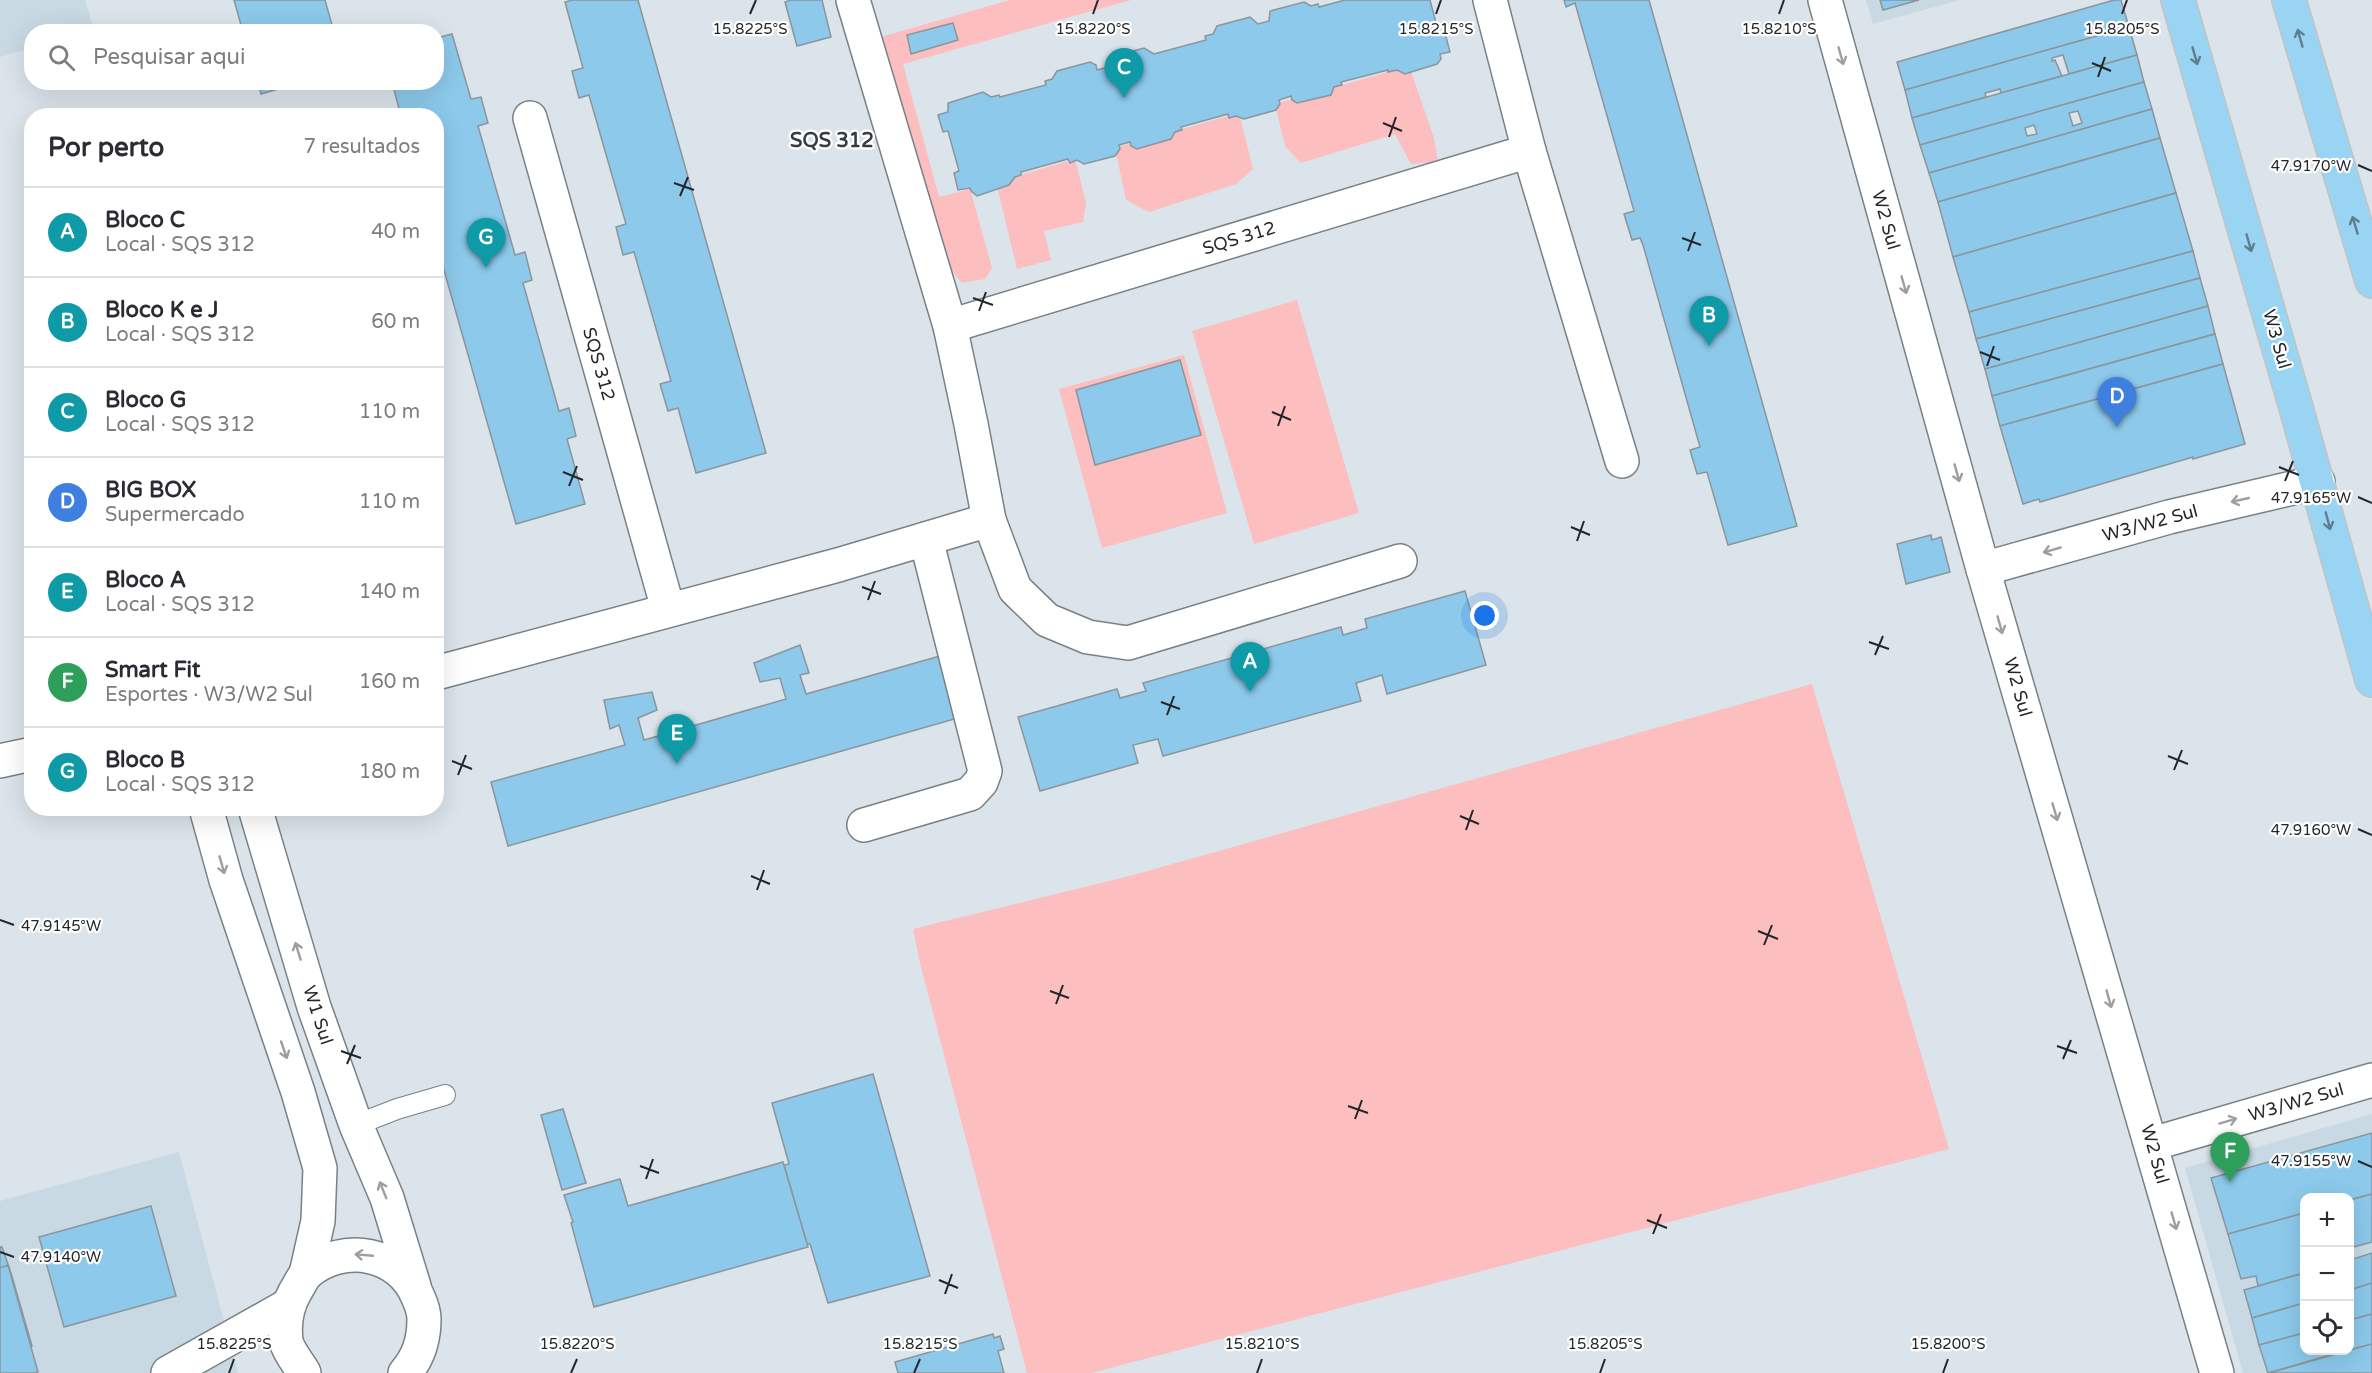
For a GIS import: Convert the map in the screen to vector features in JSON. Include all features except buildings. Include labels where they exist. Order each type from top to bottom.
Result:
[{"type":"main road","name":"W3 Sul","points":[[2178,0],[2318,483],[2372,680]]},
{"type":"main road","points":[[2289,0],[2372,281]]},
{"type":"street","points":[[853,0],[950,326],[989,520],[1015,589],[1047,620],[1088,637],[1128,643],[1400,561]]},
{"type":"street","points":[[1490,0],[1529,150],[1622,461]]},
{"type":"street","name":"W2 Sul","points":[[1825,0],[1983,569],[2217,1373]]},
{"type":"street","name":"SQS 312","points":[[530,118],[668,609]]},
{"type":"street","name":"SQS 312","points":[[950,326],[1529,150]]},
{"type":"street","name":"W3/W2 Sul","points":[[1983,569],[2169,517],[2318,483]]},
{"type":"street","points":[[444,671],[838,565],[989,520]]},
{"type":"street","points":[[864,825],[970,795],[981,782],[985,771],[926,539]]},
{"type":"street","points":[[0,761],[24,756]]},
{"type":"street","points":[[208,816],[226,880],[298,1092],[320,1168],[318,1221],[306,1274],[287,1306],[286,1342],[304,1373]]},
{"type":"street","name":"W1 Sul","points":[[257,816],[314,1007],[356,1125],[387,1198],[424,1311],[424,1338],[411,1370]]},
{"type":"street","name":"W3/W2 Sul","points":[[2152,1144],[2372,1080]]},
{"type":"street","points":[[306,1274],[326,1260],[350,1254],[375,1256],[397,1267],[414,1286]]},
{"type":"street","points":[[168,1373],[287,1306]]},
{"type":"lane","points":[[356,1125],[397,1109],[445,1095]]},
{"type":"shaded area","points":[[0,0],[85,0],[92,24],[24,24],[24,50],[0,57]]},
{"type":"shaded area","points":[[1010,0],[1131,0],[903,64],[939,197],[970,189],[992,268],[985,279],[962,283],[948,266],[877,38]]},
{"type":"shaded area","points":[[1866,0],[1960,0],[1873,24]]},
{"type":"shaded area","points":[[1409,66],[1434,138],[1438,162],[1411,164],[1395,134],[1301,163],[1285,146],[1275,104]]},
{"type":"shaded area","points":[[1239,113],[1253,169],[1236,184],[1149,212],[1126,200],[1115,148]]},
{"type":"shaded area","points":[[1075,159],[1086,203],[1083,222],[1044,231],[1051,260],[1017,269],[996,182]]},
{"type":"shaded area","points":[[1297,300],[1359,513],[1254,544],[1192,331]]},
{"type":"shaded area","points":[[1184,355],[1227,513],[1102,548],[1059,389]]},
{"type":"shaded area","points":[[1812,684],[1949,1149],[1091,1373],[1027,1373],[913,929],[1126,877]]},
{"type":"shaded area","points":[[2372,1114],[2372,1373],[2243,1373],[2185,1168]]},
{"type":"shaded area","points":[[179,1152],[238,1373],[0,1373],[0,1201]]},
{"type":"place","name":"Bloco G","points":[[1124,98]]},
{"type":"place","name":"Bloco B","points":[[486,268]]},
{"type":"place","name":"Bloco K e J","points":[[1709,346]]},
{"type":"place","name":"BIG BOX","points":[[2117,427]]},
{"type":"place","name":"Bloco C","points":[[1250,692]]},
{"type":"place","name":"Bloco A","points":[[677,764]]},
{"type":"place","name":"Smart Fit","points":[[2230,1182]]},
{"type":"district","name":"SQS 312","points":[[832,141]]}]
